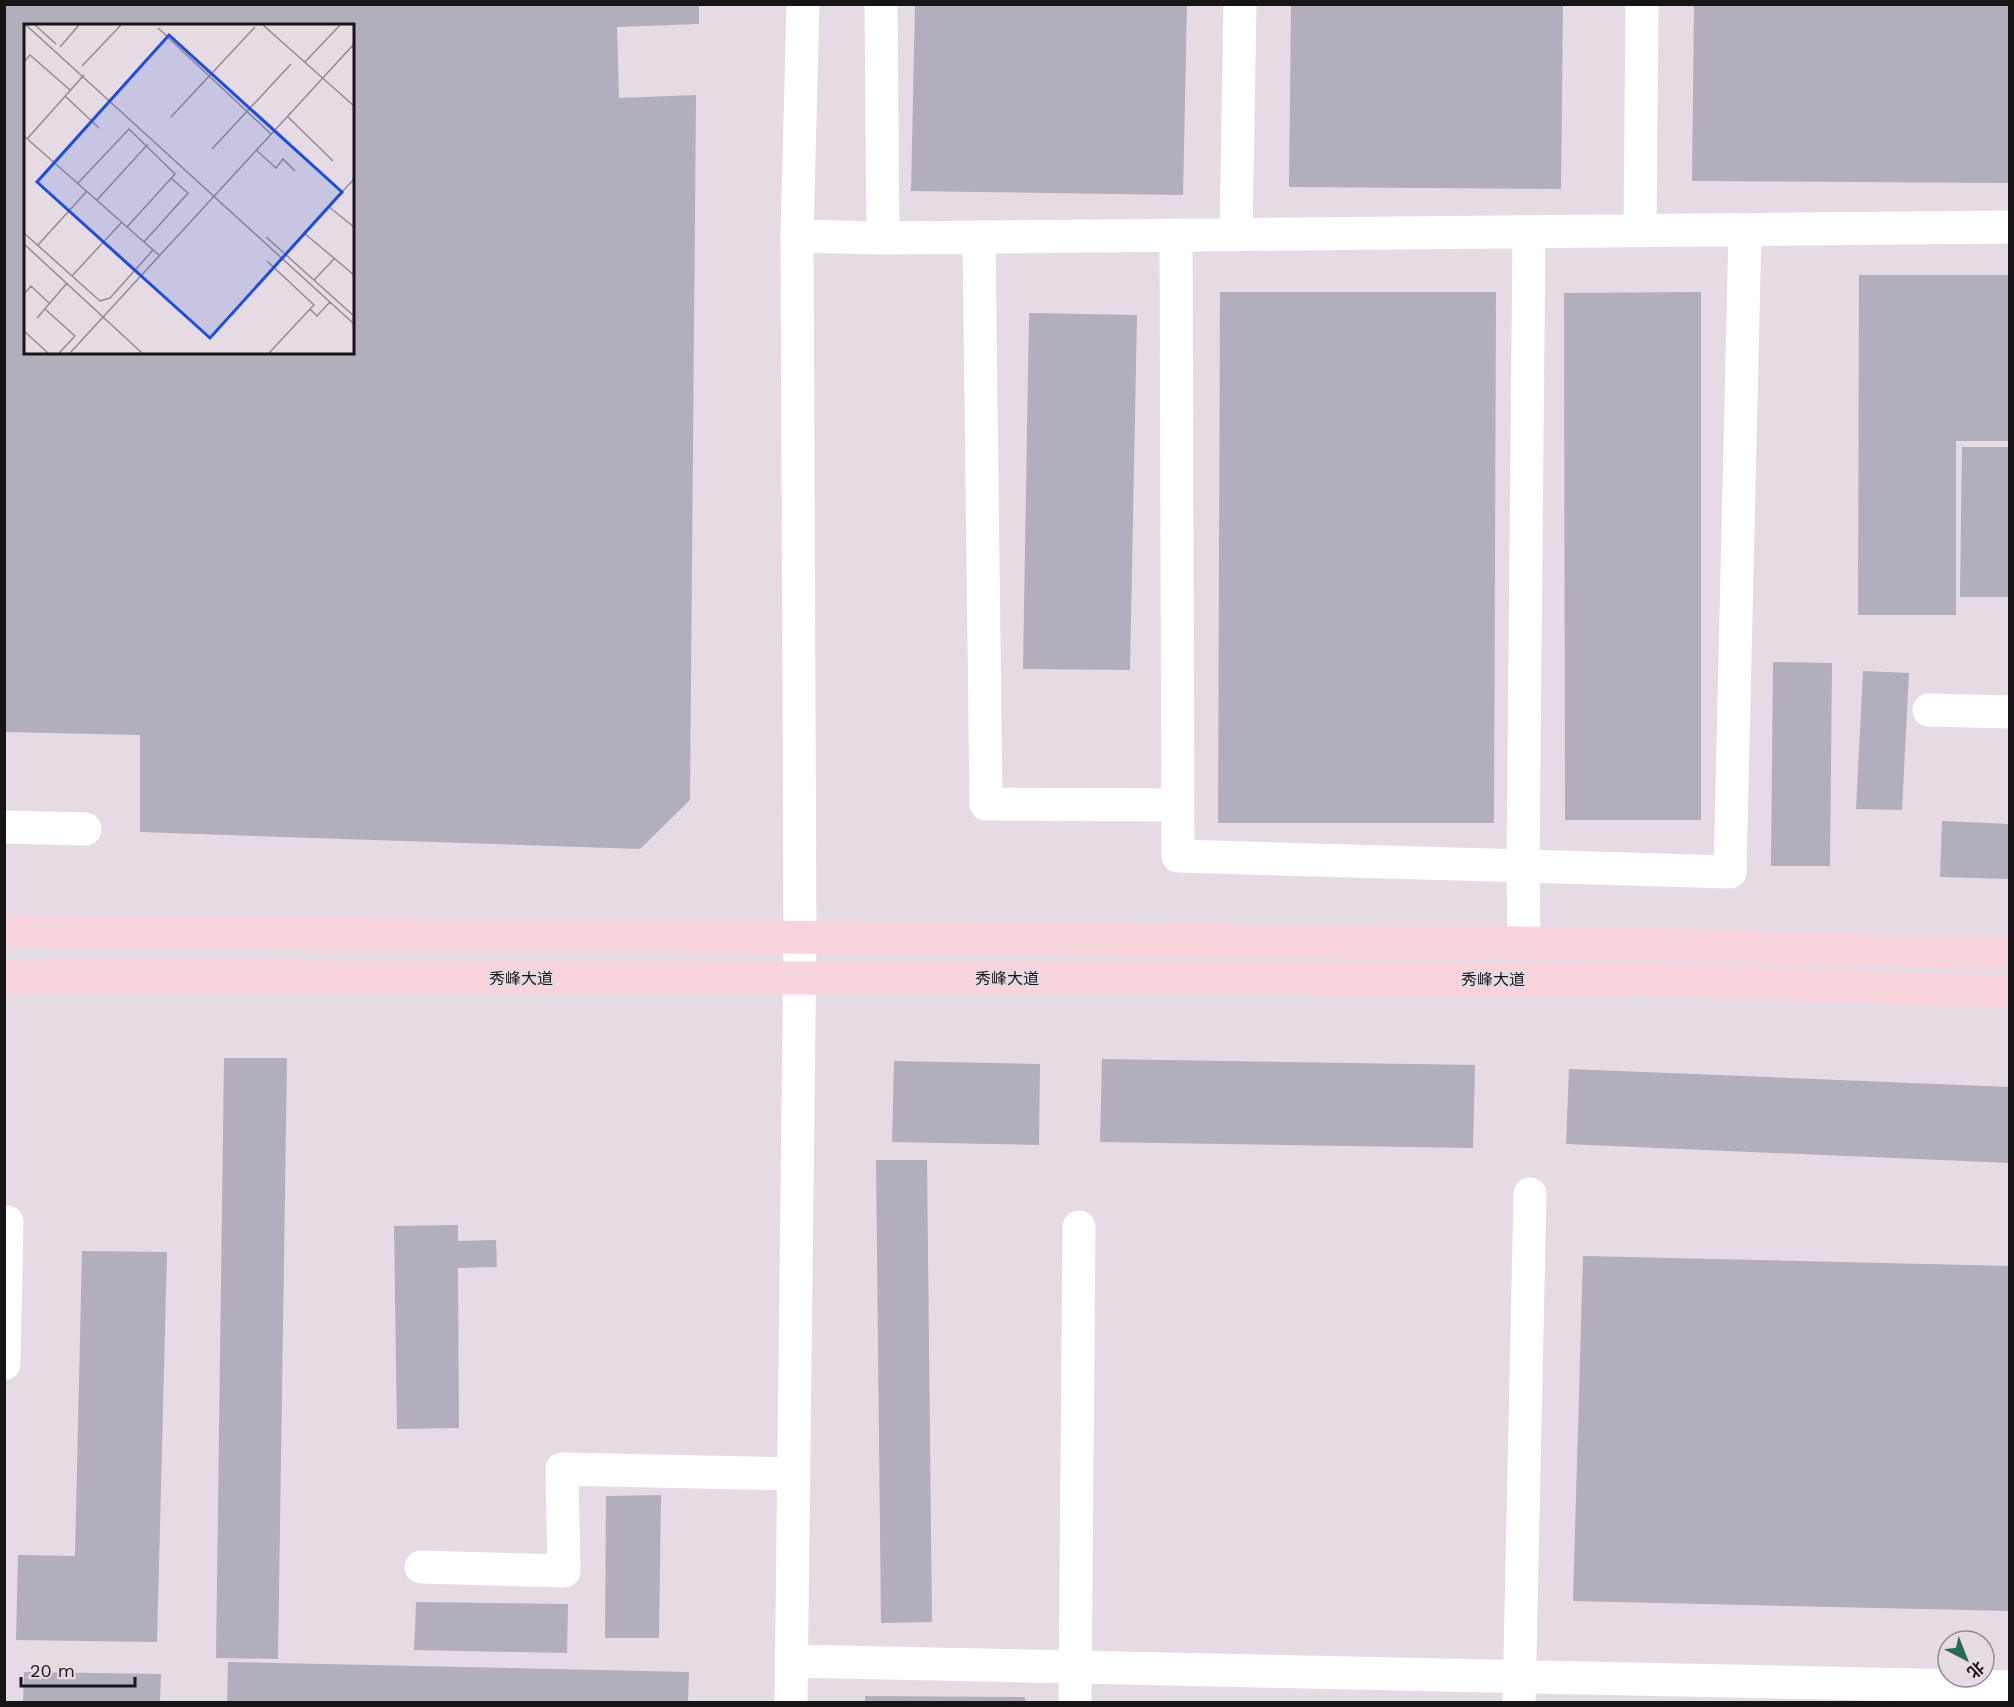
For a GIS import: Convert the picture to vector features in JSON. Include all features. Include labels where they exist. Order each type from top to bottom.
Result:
[{"type":"main road","points":[[4,931],[1637,944],[2010,954]]},
{"type":"main road","name":"秀峰大道","points":[[4,977],[1635,979],[2010,992]]},
{"type":"street","points":[[790,1702],[800,978],[798,237],[803,4]]},
{"type":"street","points":[[881,4],[883,238]]},
{"type":"street","points":[[1236,235],[1240,4]]},
{"type":"street","points":[[1640,231],[1642,4]]},
{"type":"street","points":[[798,237],[2010,227]]},
{"type":"street","points":[[1176,235],[1178,856],[1730,872],[1745,230]]},
{"type":"street","points":[[1524,943],[1529,232]]},
{"type":"street","points":[[979,237],[986,804],[1177,806]]},
{"type":"street","points":[[1929,710],[2010,712]]},
{"type":"street","points":[[4,827],[85,829]]},
{"type":"street","points":[[1520,1690],[1530,1194]]},
{"type":"street","points":[[4,1222],[7,1222],[4,1364]]},
{"type":"street","points":[[1075,1702],[1079,1227]]},
{"type":"street","points":[[421,1567],[564,1571],[562,1469],[793,1474]]},
{"type":"street","points":[[791,1661],[1075,1667],[1520,1690],[2010,1687]]},
{"type":"building","points":[[4,4],[699,4],[699,24],[617,27],[619,98],[696,95],[690,800],[640,849],[140,832],[140,735],[4,732]]},
{"type":"building","points":[[915,4],[1187,4],[1183,195],[911,191]]},
{"type":"building","points":[[1291,4],[1563,4],[1561,189],[1289,187]]},
{"type":"building","points":[[1694,4],[2010,4],[2010,183],[1692,181]]},
{"type":"building","points":[[1859,275],[2010,275],[2010,441],[1956,441],[1956,615],[1858,615]]},
{"type":"building","points":[[1220,292],[1496,292],[1494,823],[1218,823]]},
{"type":"building","points":[[1701,292],[1701,820],[1565,820],[1564,293]]},
{"type":"building","points":[[1029,313],[1137,315],[1130,670],[1023,669]]},
{"type":"building","points":[[1962,447],[2010,447],[2010,597],[1960,597]]},
{"type":"building","points":[[1773,662],[1832,663],[1830,866],[1771,866]]},
{"type":"building","points":[[1863,671],[1909,673],[1902,810],[1856,809]]},
{"type":"building","points":[[1942,821],[2010,824],[2010,879],[1940,877]]},
{"type":"building","points":[[224,1058],[287,1058],[278,1659],[216,1658]]},
{"type":"building","points":[[1102,1059],[1475,1065],[1473,1148],[1100,1142]]},
{"type":"building","points":[[894,1061],[1040,1064],[1039,1145],[892,1142]]},
{"type":"building","points":[[1569,1069],[2010,1087],[2010,1163],[1566,1144]]},
{"type":"building","points":[[876,1160],[927,1160],[932,1622],[881,1623]]},
{"type":"building","points":[[458,1225],[458,1241],[496,1240],[497,1267],[458,1268],[459,1428],[397,1429],[394,1226]]},
{"type":"building","points":[[82,1251],[167,1252],[157,1642],[16,1640],[18,1555],[75,1556]]},
{"type":"building","points":[[1583,1256],[2010,1266],[2010,1611],[1573,1601]]},
{"type":"building","points":[[661,1495],[659,1638],[605,1638],[606,1496]]},
{"type":"building","points":[[416,1602],[568,1604],[567,1653],[414,1650]]},
{"type":"building","points":[[228,1662],[689,1672],[688,1702],[227,1702]]},
{"type":"building","points":[[24,1672],[161,1674],[160,1702],[23,1702]]},
{"type":"building","points":[[865,1696],[1025,1697],[1025,1702],[865,1702]]}]
